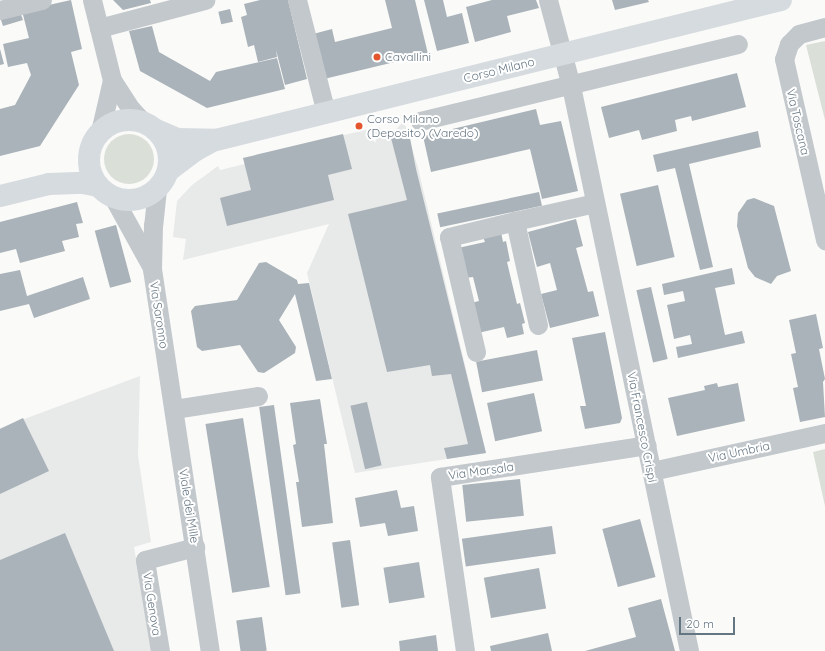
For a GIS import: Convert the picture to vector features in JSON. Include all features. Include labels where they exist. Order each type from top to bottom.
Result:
[{"type":"main road","name":"Corso Milano","points":[[163,180],[196,150],[216,140],[781,0]]},
{"type":"main road","points":[[0,196],[49,184],[82,183],[133,200],[143,198],[163,180],[168,150],[149,126],[120,121],[95,141],[76,170],[49,184]]},
{"type":"main road","name":"Corso Milano","points":[[149,126],[177,139],[216,140]]},
{"type":"main road","points":[[95,141],[90,171],[106,191]]},
{"type":"street","points":[[0,10],[42,0]]},
{"type":"street","points":[[92,0],[112,80],[131,109],[149,126]]},
{"type":"street","points":[[99,28],[205,0]]},
{"type":"street","points":[[297,0],[326,113]]},
{"type":"street","name":"Via Francesco Crispi","points":[[548,0],[571,86],[647,445],[657,506],[689,651]]},
{"type":"street","name":"Via Toscana","points":[[825,27],[799,34],[790,44],[784,59],[825,240]]},
{"type":"street","points":[[420,122],[738,44]]},
{"type":"street","points":[[95,141],[112,80]]},
{"type":"street","name":"Via Saronno","points":[[163,180],[153,225],[152,269],[167,361]]},
{"type":"street","name":"Via Saronno","points":[[106,191],[152,269]]},
{"type":"street","points":[[476,352],[449,237],[515,220],[595,203]]},
{"type":"street","points":[[515,220],[538,325]]},
{"type":"street","name":"Viale dei Mille","points":[[167,361],[210,651]]},
{"type":"street","points":[[174,409],[258,396]]},
{"type":"street","name":"Via Umbria","points":[[652,471],[825,433]]},
{"type":"street","name":"Via Marsala","points":[[465,651],[440,477],[647,445]]},
{"type":"street","name":"Via Genova","points":[[160,651],[145,560],[195,547]]},
{"type":"shaded area","points":[[825,41],[825,120],[806,45]]},
{"type":"shaded area","points":[[404,121],[418,168],[486,453],[355,473],[307,273],[329,224],[183,260],[186,239],[173,237],[177,201],[192,185],[218,166],[220,170],[245,164],[243,158],[379,127],[389,137]]},
{"type":"shaded area","points":[[124,134],[134,134],[147,141],[154,154],[154,164],[147,177],[134,184],[124,184],[115,180],[108,173],[104,164],[104,154],[108,145],[115,138]]},
{"type":"shaded area","points":[[140,376],[138,455],[151,542],[134,547],[153,651],[0,651],[0,428]]},
{"type":"shaded area","points":[[825,449],[825,506],[813,452]]},
{"type":"building","points":[[71,0],[82,49],[71,52],[79,85],[40,146],[0,156],[0,109],[15,105],[31,75],[27,63],[8,67],[3,44],[29,38],[22,11]]},
{"type":"building","points":[[113,0],[150,0],[151,3],[123,10]]},
{"type":"building","points":[[260,0],[288,0],[307,79],[285,85],[276,50],[277,57],[258,62],[254,45],[248,47],[241,17],[247,15],[244,4]]},
{"type":"building","points":[[385,0],[415,0],[428,54],[324,79],[313,34],[332,29],[335,42],[392,28]]},
{"type":"building","points":[[424,0],[443,0],[447,17],[462,13],[469,43],[437,51]]},
{"type":"building","points":[[492,0],[536,0],[539,8],[507,16],[511,32],[475,42],[466,7]]},
{"type":"building","points":[[612,0],[648,0],[649,2],[615,10]]},
{"type":"building","points":[[230,9],[233,22],[221,24],[218,12]]},
{"type":"building","points":[[20,12],[23,20],[3,26],[0,17]]},
{"type":"building","points":[[152,26],[159,52],[210,81],[216,72],[277,58],[285,89],[207,108],[140,71],[129,31]]},
{"type":"building","points":[[0,49],[4,64],[0,65]]},
{"type":"building","points":[[737,73],[746,107],[692,121],[691,116],[675,120],[677,131],[642,140],[639,130],[609,138],[601,107]]},
{"type":"building","points":[[536,109],[540,125],[561,121],[578,191],[542,199],[530,149],[431,172],[423,136]]},
{"type":"building","points":[[758,131],[761,147],[689,164],[713,267],[700,270],[675,168],[657,172],[653,155]]},
{"type":"building","points":[[409,133],[416,169],[486,453],[447,459],[444,448],[468,444],[451,374],[432,376],[430,365],[387,372],[348,214],[407,200],[391,138]]},
{"type":"building","points":[[343,134],[352,169],[328,175],[334,200],[227,226],[220,198],[251,190],[243,158]]},
{"type":"building","points":[[658,185],[675,257],[637,266],[620,194]]},
{"type":"building","points":[[539,192],[542,206],[440,227],[437,214]]},
{"type":"building","points":[[754,198],[774,206],[791,271],[777,276],[771,284],[755,277],[748,268],[737,226],[738,213],[747,200]]},
{"type":"building","points":[[77,202],[83,223],[76,224],[79,237],[62,241],[65,251],[20,263],[16,249],[0,253],[0,222]]},
{"type":"building","points":[[576,219],[583,246],[576,248],[588,292],[593,291],[599,316],[550,328],[541,294],[557,290],[550,263],[537,267],[528,232]]},
{"type":"building","points":[[116,225],[131,282],[110,288],[95,231]]},
{"type":"building","points":[[501,232],[503,242],[506,241],[510,261],[507,262],[517,304],[520,303],[525,323],[522,324],[524,334],[507,338],[504,327],[478,333],[471,303],[479,301],[473,277],[465,278],[458,248],[485,242],[483,237]]},
{"type":"building","points":[[266,262],[297,280],[298,284],[309,283],[332,379],[316,381],[295,294],[279,320],[296,347],[295,353],[264,373],[258,372],[240,345],[202,351],[197,347],[191,311],[195,306],[237,300],[259,263]]},
{"type":"building","points":[[732,268],[735,284],[715,288],[725,335],[742,331],[745,343],[678,358],[676,347],[692,344],[690,335],[674,339],[667,305],[685,301],[683,291],[664,295],[662,284]]},
{"type":"building","points":[[20,270],[27,296],[83,277],[90,299],[34,318],[29,304],[0,311],[0,274]]},
{"type":"building","points":[[651,287],[668,359],[653,362],[636,290]]},
{"type":"building","points":[[816,314],[823,348],[819,349],[825,379],[823,382],[825,417],[800,422],[793,388],[798,387],[791,354],[796,353],[789,320]]},
{"type":"building","points":[[605,332],[622,418],[620,423],[585,429],[580,406],[586,406],[572,338]]},
{"type":"building","points":[[537,350],[543,380],[482,392],[476,362]]},
{"type":"building","points":[[717,383],[718,387],[738,383],[745,421],[677,436],[668,398],[705,390],[704,386]]},
{"type":"building","points":[[534,393],[542,431],[495,441],[487,403]]},
{"type":"building","points":[[320,399],[327,444],[324,444],[333,523],[302,527],[296,482],[299,482],[293,445],[296,444],[290,403]]},
{"type":"building","points":[[367,402],[382,465],[365,469],[350,406]]},
{"type":"building","points":[[274,405],[300,593],[286,595],[259,407]]},
{"type":"building","points":[[23,418],[49,471],[0,494],[0,429]]},
{"type":"building","points":[[243,418],[270,587],[232,593],[205,424]]},
{"type":"building","points":[[520,479],[524,516],[466,522],[462,485]]},
{"type":"building","points":[[397,490],[401,508],[414,506],[418,531],[388,536],[385,523],[360,527],[355,498]]},
{"type":"building","points":[[640,519],[656,577],[618,587],[602,529]]},
{"type":"building","points":[[552,526],[556,554],[466,566],[462,539]]},
{"type":"building","points":[[65,533],[114,651],[0,651],[0,560]]},
{"type":"building","points":[[350,540],[359,605],[341,608],[332,543]]},
{"type":"building","points":[[419,562],[425,598],[389,603],[383,568]]},
{"type":"building","points":[[539,568],[546,608],[491,618],[484,578]]},
{"type":"building","points":[[661,599],[675,651],[585,651],[636,637],[628,608]]},
{"type":"building","points":[[262,617],[267,651],[241,651],[236,621]]},
{"type":"building","points":[[548,633],[552,651],[491,651],[490,646]]},
{"type":"building","points":[[436,635],[438,651],[400,651],[399,641]]},
{"type":"place","name":"Cavallini","points":[[377,57]]},
{"type":"place","name":"Corso Milano (Deposito) (Varedo)","points":[[359,126]]}]
